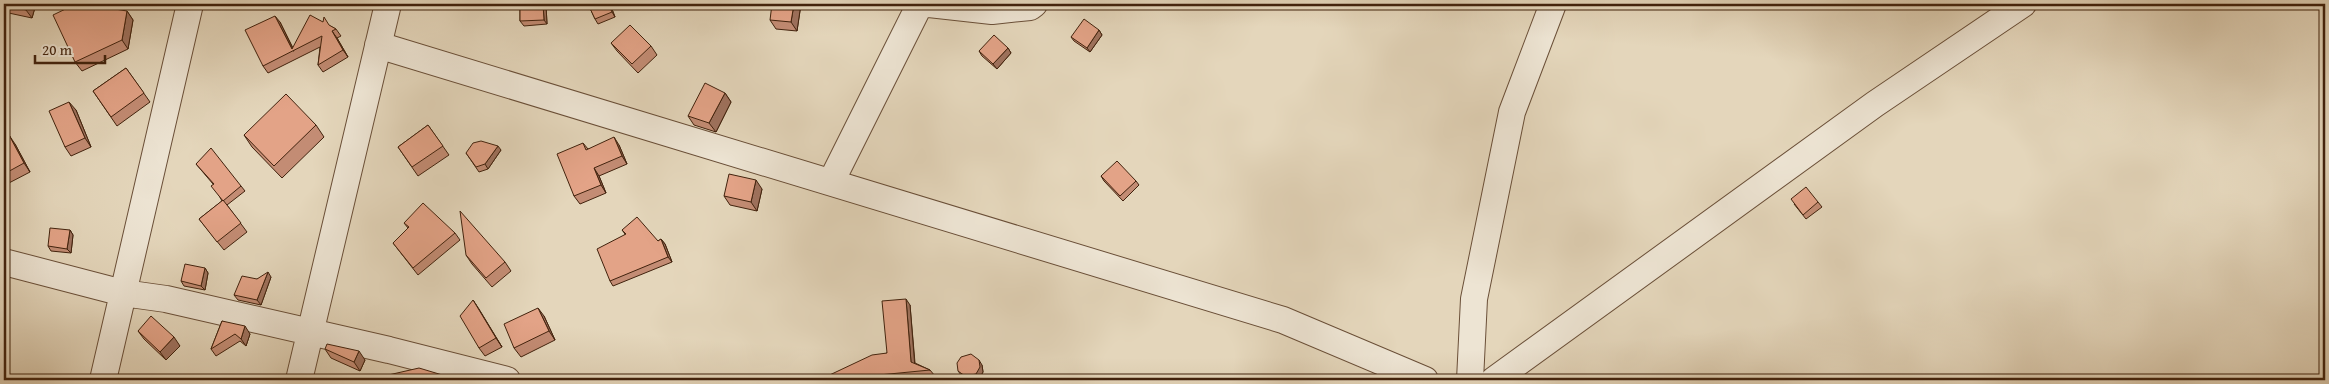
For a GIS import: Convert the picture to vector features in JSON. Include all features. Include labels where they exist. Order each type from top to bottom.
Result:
[{"type":"street","points":[[103,380],[190,4]]},
{"type":"street","points":[[299,380],[388,4]]},
{"type":"street","points":[[831,182],[920,4]]},
{"type":"street","points":[[929,4],[992,11],[1030,8],[1034,4]]},
{"type":"street","points":[[1470,380],[1474,299],[1512,112],[1553,4]]},
{"type":"street","points":[[1494,380],[1875,104],[2023,4]]},
{"type":"street","points":[[378,45],[1283,320],[1425,380]]},
{"type":"street","points":[[4,262],[123,293],[166,299],[507,380]]},
{"type":"building","points":[[4,4],[27,4],[26,10]]},
{"type":"building","points":[[76,4],[127,11],[122,40],[75,62],[53,15]]},
{"type":"building","points":[[520,4],[543,4],[544,20],[520,21]]},
{"type":"building","points":[[588,4],[608,4],[612,12],[595,19]]},
{"type":"building","points":[[772,4],[794,4],[791,22],[770,20]]},
{"type":"building","points":[[310,15],[323,22],[324,17],[329,25],[336,29],[332,31],[343,50],[318,65],[322,36],[263,66],[245,30],[275,16],[292,49]]},
{"type":"building","points":[[1084,19],[1099,30],[1087,48],[1071,37]]},
{"type":"building","points":[[630,25],[651,46],[632,64],[611,43]]},
{"type":"building","points":[[994,35],[1008,48],[993,64],[979,51]]},
{"type":"building","points":[[126,68],[144,93],[111,117],[93,91]]},
{"type":"building","points":[[705,83],[725,93],[709,123],[688,116]]},
{"type":"building","points":[[286,94],[316,125],[274,166],[244,135]]},
{"type":"building","points":[[69,102],[85,138],[65,147],[49,111]]},
{"type":"building","points":[[428,125],[443,146],[412,167],[398,147]]},
{"type":"building","points":[[9,135],[24,163],[4,174],[4,138]]},
{"type":"building","points":[[614,137],[622,156],[594,168],[601,185],[574,196],[557,154],[583,143],[586,150]]},
{"type":"building","points":[[481,141],[498,146],[485,164],[476,167],[466,153],[473,143]]},
{"type":"building","points":[[211,148],[241,186],[223,201],[211,186],[214,184],[196,164]]},
{"type":"building","points":[[1117,161],[1136,181],[1120,196],[1101,176]]},
{"type":"building","points":[[729,174],[756,180],[751,202],[724,196]]},
{"type":"building","points":[[1806,187],[1818,202],[1803,215],[1791,199]]},
{"type":"building","points":[[223,200],[241,223],[217,242],[199,219]]},
{"type":"building","points":[[423,203],[455,233],[413,268],[393,243],[409,227],[404,223]]},
{"type":"building","points":[[460,211],[505,262],[486,278],[466,255]]},
{"type":"building","points":[[637,217],[658,241],[661,239],[668,257],[610,281],[597,249],[626,234],[622,230]]},
{"type":"building","points":[[50,228],[70,230],[67,249],[48,246]]},
{"type":"building","points":[[185,264],[205,268],[201,286],[181,281]]},
{"type":"building","points":[[268,272],[257,300],[234,295],[242,276],[257,279]]},
{"type":"building","points":[[906,299],[911,362],[930,370],[879,375],[879,377],[858,380],[819,380],[872,355],[887,353],[882,301]]},
{"type":"building","points":[[473,300],[496,338],[479,348],[460,316]]},
{"type":"building","points":[[538,308],[549,331],[514,348],[504,324]]},
{"type":"building","points":[[151,316],[174,337],[160,352],[138,331]]},
{"type":"building","points":[[222,321],[245,326],[241,339],[235,334],[211,349]]},
{"type":"building","points":[[327,344],[359,351],[354,362],[325,349]]},
{"type":"building","points":[[971,354],[979,360],[980,367],[976,374],[965,376],[958,371],[957,363],[961,357]]},
{"type":"building","points":[[419,368],[459,380],[395,380],[384,376]]}]
